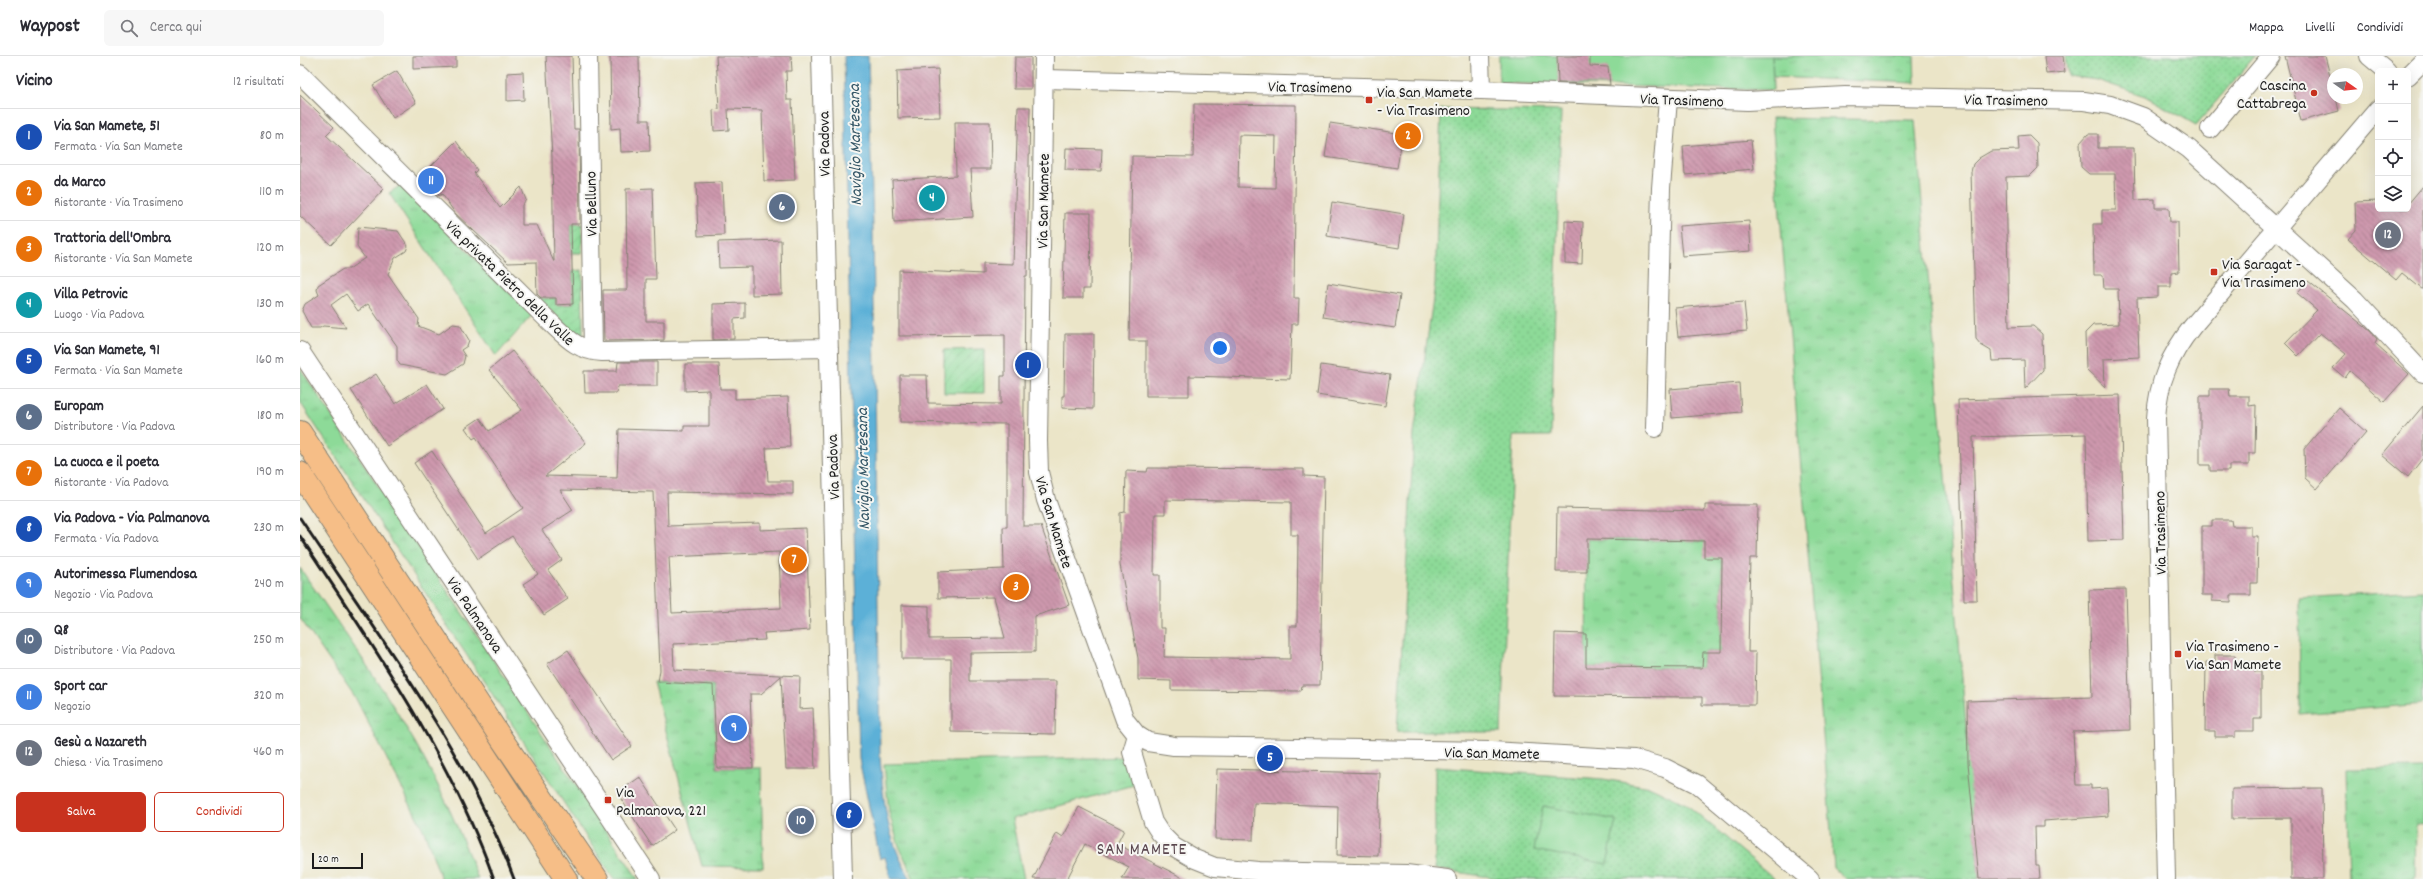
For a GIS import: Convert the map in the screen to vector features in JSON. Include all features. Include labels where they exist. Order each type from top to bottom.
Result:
[{"type":"highway","points":[[300,432],[496,731],[598,879]]},
{"type":"highway","points":[[300,473],[566,879]]},
{"type":"street","name":"Via Belluno","points":[[588,56],[593,352]]},
{"type":"street","name":"Via Padova","points":[[821,56],[842,873]]},
{"type":"street","name":"Via San Mamete","points":[[1044,56],[1038,441],[1039,472],[1046,500],[1118,706],[1125,720],[1137,735],[1148,742],[1174,746],[1500,751],[1634,759],[1669,769],[1697,784],[1810,879]]},
{"type":"street","points":[[1480,56],[1480,90]]},
{"type":"street","points":[[2210,129],[2271,56]]},
{"type":"street","points":[[2369,56],[2383,68]]},
{"type":"street","points":[[2411,73],[2423,61]]},
{"type":"street","name":"Via privata Pietro della Valle","points":[[300,74],[576,346],[593,352],[829,348]]},
{"type":"street","name":"Via Trasimeno","points":[[1044,80],[1480,90],[1767,102],[1845,96],[2084,101],[2103,104],[2138,115],[2165,130],[2200,157],[2278,227],[2366,311],[2423,373]]},
{"type":"street","points":[[1655,428],[1661,188],[1668,99]]},
{"type":"street","points":[[2278,227],[2375,113]]},
{"type":"street","name":"Via Trasimeno","points":[[2166,879],[2156,418],[2159,392],[2167,366],[2180,342],[2278,227]]},
{"type":"street","name":"Via Palmanova","points":[[300,351],[651,879]]},
{"type":"street","points":[[1137,735],[1132,752],[1153,822],[1160,833],[1174,847],[1194,859],[1215,867],[1258,871],[1406,874],[1447,879]]},
{"type":"street","points":[[842,873],[858,879]]},
{"type":"green space","points":[[1499,56],[1772,56],[1773,90],[1499,83]]},
{"type":"green space","points":[[1772,56],[1914,56],[1915,83],[1773,77]]},
{"type":"green space","points":[[2065,56],[2255,56],[2196,125],[2145,96],[2097,80],[2068,76]]},
{"type":"green space","points":[[1441,109],[1561,111],[1551,436],[1513,436],[1501,732],[1397,732],[1414,434],[1435,284]]},
{"type":"green space","points":[[1772,118],[1915,120],[1979,879],[1846,879],[1834,868]]},
{"type":"green space","points":[[401,185],[532,315],[496,356],[389,193]]},
{"type":"green space","points":[[571,224],[582,224],[582,253],[571,253]]},
{"type":"green space","points":[[582,270],[583,335],[580,337],[537,298],[556,298],[556,305],[573,304],[573,271]]},
{"type":"green space","points":[[984,349],[984,393],[944,393],[944,350]]},
{"type":"green space","points":[[300,368],[638,879],[614,879],[300,402]]},
{"type":"green space","points":[[1587,539],[1704,541],[1722,558],[1721,652],[1703,652],[1702,668],[1586,667]]},
{"type":"green space","points":[[300,568],[368,667],[416,744],[450,811],[478,879],[441,879],[425,833],[356,699],[300,618]]},
{"type":"green space","points":[[2423,591],[2423,704],[2300,714],[2299,598]]},
{"type":"green space","points":[[653,682],[713,685],[717,768],[761,768],[763,867],[702,866]]},
{"type":"green space","points":[[1126,757],[1134,785],[1012,819],[1024,879],[914,879],[899,846],[889,813],[884,764]]},
{"type":"green space","points":[[1435,767],[1603,779],[1651,787],[1686,804],[1775,879],[1503,879],[1435,869]]},
{"type":"green space","points":[[2423,768],[2423,825],[2416,824],[2415,879],[2349,879],[2346,769]]},
{"type":"green space","points":[[1543,806],[1616,820],[1607,864],[1534,850]]},
{"type":"water","name":"Naviglio Martesana","points":[[844,56],[868,56],[873,227],[880,757],[885,805],[891,835],[896,849],[911,879],[891,879],[885,857],[880,859],[859,759]]},
{"type":"building","points":[[413,56],[456,56],[456,67],[413,69]]},
{"type":"building","points":[[546,56],[572,56],[574,129],[579,129],[580,224],[571,224],[573,304],[556,305],[556,298],[541,298],[537,294],[536,262],[508,263],[455,213],[442,194],[439,196],[423,174],[456,141],[477,170],[474,173],[500,208],[521,187],[526,200],[522,205],[522,225],[537,225],[554,262],[552,157]]},
{"type":"building","points":[[610,56],[639,56],[640,120],[649,120],[650,151],[621,152],[620,128],[611,129]]},
{"type":"building","points":[[716,56],[791,56],[792,71],[786,71],[787,100],[792,100],[795,180],[764,181],[762,110],[728,109],[729,130],[714,131],[713,110],[719,109]]},
{"type":"building","points":[[1557,56],[1590,56],[1590,66],[1608,67],[1610,85],[1558,83]]},
{"type":"building","points":[[2044,56],[2063,56],[2065,72],[2046,74]]},
{"type":"building","name":"Cascina Cattabrega","points":[[2285,56],[2325,56],[2328,68],[2327,104],[2337,104],[2339,111],[2301,121]]},
{"type":"building","points":[[1015,57],[1031,57],[1031,89],[1014,89]]},
{"type":"building","points":[[938,69],[940,117],[898,118],[897,71]]},
{"type":"building","points":[[397,71],[416,103],[393,118],[373,85]]},
{"type":"building","points":[[523,72],[524,100],[507,101],[507,73]]},
{"type":"building","points":[[300,95],[334,127],[326,135],[384,189],[331,245],[300,216]]},
{"type":"building","points":[[1194,104],[1296,105],[1294,298],[1299,298],[1298,324],[1292,324],[1290,379],[1189,376],[1189,396],[1146,396],[1146,341],[1129,341],[1132,156],[1193,157]],"holes":[[[1239,135],[1276,136],[1275,188],[1238,187]]]},
{"type":"building","points":[[1018,107],[1030,107],[1027,276],[1025,276],[1023,526],[1041,526],[1069,605],[1035,616],[1035,652],[970,653],[970,681],[1056,681],[1055,734],[951,732],[951,659],[902,659],[902,605],[929,606],[929,639],[1005,638],[994,597],[938,598],[938,572],[1004,569],[1003,527],[1007,527],[1007,424],[900,422],[900,375],[927,375],[928,403],[1001,404],[1001,376],[1005,376],[1005,335],[899,336],[899,270],[983,274],[983,263],[1013,264]]},
{"type":"building","points":[[955,122],[990,122],[991,169],[970,169],[973,217],[894,222],[892,180],[956,176]]},
{"type":"building","points":[[1330,123],[1403,134],[1397,168],[1325,157]]},
{"type":"building","points":[[2088,134],[2098,134],[2098,148],[2134,148],[2135,200],[2155,199],[2155,208],[2169,208],[2170,222],[2178,222],[2179,272],[2171,273],[2171,287],[2158,287],[2158,297],[2137,298],[2139,357],[2104,359],[2105,387],[2086,369],[2085,333],[2093,325],[2119,324],[2118,289],[2104,289],[2103,275],[2094,275],[2093,224],[2102,224],[2102,210],[2116,210],[2115,174],[2089,174],[2081,167],[2080,143]]},
{"type":"building","points":[[2029,135],[2037,143],[2038,168],[2030,176],[2006,177],[2009,327],[2033,326],[2042,334],[2043,370],[2025,389],[2024,360],[1992,361],[1991,351],[1981,345],[1976,339],[1971,172],[1973,164],[1979,158],[1991,151],[2019,150],[2018,136]]},
{"type":"building","points":[[1751,140],[1754,169],[1685,175],[1683,146]]},
{"type":"building","points":[[1066,148],[1102,149],[1101,171],[1065,170]]},
{"type":"building","points":[[722,182],[724,235],[698,236],[696,183]]},
{"type":"building","points":[[2423,186],[2423,290],[2402,273],[2396,280],[2348,239],[2356,230],[2355,202],[2375,201],[2375,212],[2411,212],[2411,200]]},
{"type":"building","points":[[653,188],[656,279],[646,279],[646,321],[664,321],[664,340],[604,341],[603,290],[627,290],[626,189]]},
{"type":"building","points":[[1332,202],[1404,214],[1399,248],[1327,236]]},
{"type":"building","points":[[1065,213],[1091,213],[1090,289],[1083,289],[1083,298],[1063,298]]},
{"type":"building","points":[[1565,221],[1583,222],[1582,264],[1565,263]]},
{"type":"building","points":[[1749,221],[1751,251],[1682,256],[1679,226]]},
{"type":"building","points":[[358,227],[398,231],[408,246],[406,251],[395,258],[388,274],[419,319],[418,326],[439,334],[453,324],[460,325],[469,340],[467,346],[461,350],[465,356],[463,364],[447,374],[400,365],[397,360],[397,346],[368,304],[358,311],[346,294],[331,305],[346,328],[323,326],[320,328],[311,328],[302,311],[305,304],[319,295],[317,290],[318,285],[343,269],[349,269],[365,258],[357,247]]},
{"type":"building","points":[[781,240],[782,294],[752,295],[752,267],[719,268],[718,242]]},
{"type":"building","points":[[2308,281],[2370,331],[2377,339],[2375,343],[2409,374],[2384,402],[2350,371],[2345,378],[2333,368],[2346,354],[2320,333],[2298,356],[2285,343],[2317,310],[2297,293]]},
{"type":"building","points":[[1328,283],[1400,295],[1395,328],[1323,317]]},
{"type":"building","points":[[1744,302],[1747,331],[1678,337],[1675,308]]},
{"type":"building","points":[[745,303],[745,318],[734,319],[734,339],[713,340],[713,304]]},
{"type":"building","points":[[1065,334],[1094,334],[1093,409],[1062,408],[1062,396],[1064,396]]},
{"type":"building","points":[[512,351],[586,443],[545,476],[617,478],[619,429],[684,431],[684,426],[709,426],[709,390],[685,391],[685,364],[719,364],[720,389],[735,389],[735,399],[788,397],[790,447],[766,448],[768,481],[793,481],[793,494],[667,492],[668,526],[760,523],[760,530],[806,528],[810,630],[764,633],[765,640],[673,644],[674,670],[800,676],[799,709],[813,708],[815,769],[786,769],[781,676],[761,694],[750,694],[753,768],[717,768],[713,685],[658,682],[660,670],[653,492],[560,490],[573,510],[542,530],[562,560],[548,570],[568,599],[544,615],[523,584],[538,574],[512,536],[478,559],[414,463],[432,451],[486,533],[523,508],[476,437],[473,439],[465,428],[480,418],[489,431],[522,410],[489,370]],"holes":[[[779,552],[781,608],[672,613],[669,557]]]},
{"type":"building","points":[[618,362],[657,362],[657,386],[618,386],[617,393],[585,393],[584,371],[617,371]]},
{"type":"building","points":[[1321,365],[1390,375],[1385,406],[1317,395]]},
{"type":"building","points":[[376,374],[395,404],[427,384],[443,409],[387,446],[351,390]]},
{"type":"building","points":[[1739,383],[1741,412],[1672,418],[1670,389]]},
{"type":"building","points":[[2210,389],[2229,389],[2230,396],[2249,396],[2249,406],[2256,405],[2255,453],[2249,453],[2249,465],[2229,465],[2229,471],[2210,471],[2210,465],[2200,465],[2200,396],[2210,396]]},
{"type":"building","points":[[2120,395],[2124,540],[2088,541],[2086,434],[1973,437],[1977,600],[1964,600],[1958,400]]},
{"type":"building","points":[[2423,406],[2423,458],[2408,477],[2382,455]]},
{"type":"building","points":[[2339,408],[2366,432],[2317,489],[2305,478],[2304,449]]},
{"type":"building","points":[[1148,468],[1304,469],[1304,476],[1324,477],[1320,685],[1302,685],[1301,691],[1171,690],[1171,681],[1138,680],[1138,658],[1120,565],[1120,513],[1125,512],[1126,471],[1147,472]],"holes":[[[1165,500],[1291,502],[1291,535],[1298,535],[1297,626],[1290,626],[1290,659],[1164,657],[1165,628],[1160,628],[1160,575],[1154,575],[1155,514],[1165,514]]]},
{"type":"building","points":[[1705,505],[1758,505],[1757,558],[1750,558],[1748,652],[1756,652],[1755,705],[1702,705],[1702,697],[1554,696],[1555,633],[1586,634],[1586,667],[1702,668],[1703,652],[1721,652],[1722,558],[1704,558],[1704,541],[1587,539],[1587,572],[1556,572],[1557,508],[1705,511]]},
{"type":"building","points":[[2212,520],[2231,520],[2232,526],[2251,526],[2251,536],[2258,536],[2257,583],[2251,583],[2251,595],[2231,595],[2231,602],[2212,601],[2212,595],[2202,595],[2202,526],[2212,526]]},
{"type":"building","points":[[2126,589],[2130,730],[2073,732],[2076,785],[2091,785],[2091,789],[2107,788],[2108,816],[2044,821],[2044,827],[2035,827],[2036,865],[2039,865],[2040,879],[1979,879],[1968,763],[1967,701],[2092,697],[2089,590]]},
{"type":"building","points":[[568,650],[632,746],[611,760],[547,664]]},
{"type":"building","points":[[2215,655],[2235,655],[2235,662],[2255,662],[2255,672],[2261,672],[2261,719],[2254,719],[2254,731],[2235,731],[2235,737],[2215,737],[2215,731],[2205,731],[2206,662],[2215,662]]},
{"type":"building","points":[[1217,769],[1380,773],[1378,856],[1337,855],[1338,806],[1254,803],[1253,840],[1215,839]]},
{"type":"building","points":[[640,777],[675,830],[652,846],[617,793]]},
{"type":"building","points":[[2322,788],[2323,879],[2291,879],[2291,818],[2232,819],[2232,789]]},
{"type":"building","points":[[1079,807],[1124,830],[1117,844],[1185,879],[1122,879],[1129,867],[1085,844],[1067,879],[1033,879],[1057,833],[1063,837]]},
{"type":"building","points":[[813,811],[813,830],[789,831],[788,812]]},
{"type":"railway","points":[[300,518],[418,693],[445,738],[471,784],[494,831],[514,879]]},
{"type":"railway","points":[[300,536],[355,618],[408,702],[455,788],[476,833],[494,879]]},
{"type":"place","name":"Cascina Cattabrega","points":[[2314,93]]},
{"type":"place","name":"Via San Mamete - Via Trasimeno","points":[[1369,100]]},
{"type":"place","name":"da Marco","points":[[1408,136]]},
{"type":"place","name":"Sport car","points":[[431,181]]},
{"type":"place","name":"Villa Petrovic","points":[[932,198]]},
{"type":"place","name":"Europam","points":[[782,207]]},
{"type":"place","name":"Gesù a Nazareth","points":[[2388,235]]},
{"type":"place","name":"Via Saragat - Via Trasimeno","points":[[2214,272]]},
{"type":"place","name":"Via San Mamete, 51","points":[[1028,365]]},
{"type":"place","name":"La cuoca e il poeta","points":[[794,560]]},
{"type":"place","name":"Trattoria dell'Ombra","points":[[1016,587]]},
{"type":"place","name":"Via Trasimeno - Via San Mamete","points":[[2178,654]]},
{"type":"place","name":"Autorimessa Flumendosa","points":[[734,728]]},
{"type":"place","name":"Via San Mamete, 91","points":[[1270,758]]},
{"type":"place","name":"Via Palmanova, 221","points":[[608,800]]},
{"type":"place","name":"Via Padova - Via Palmanova","points":[[849,815]]},
{"type":"place","name":"Q8","points":[[801,821]]},
{"type":"district","name":"SAN MAMETE","points":[[1142,848]]}]
